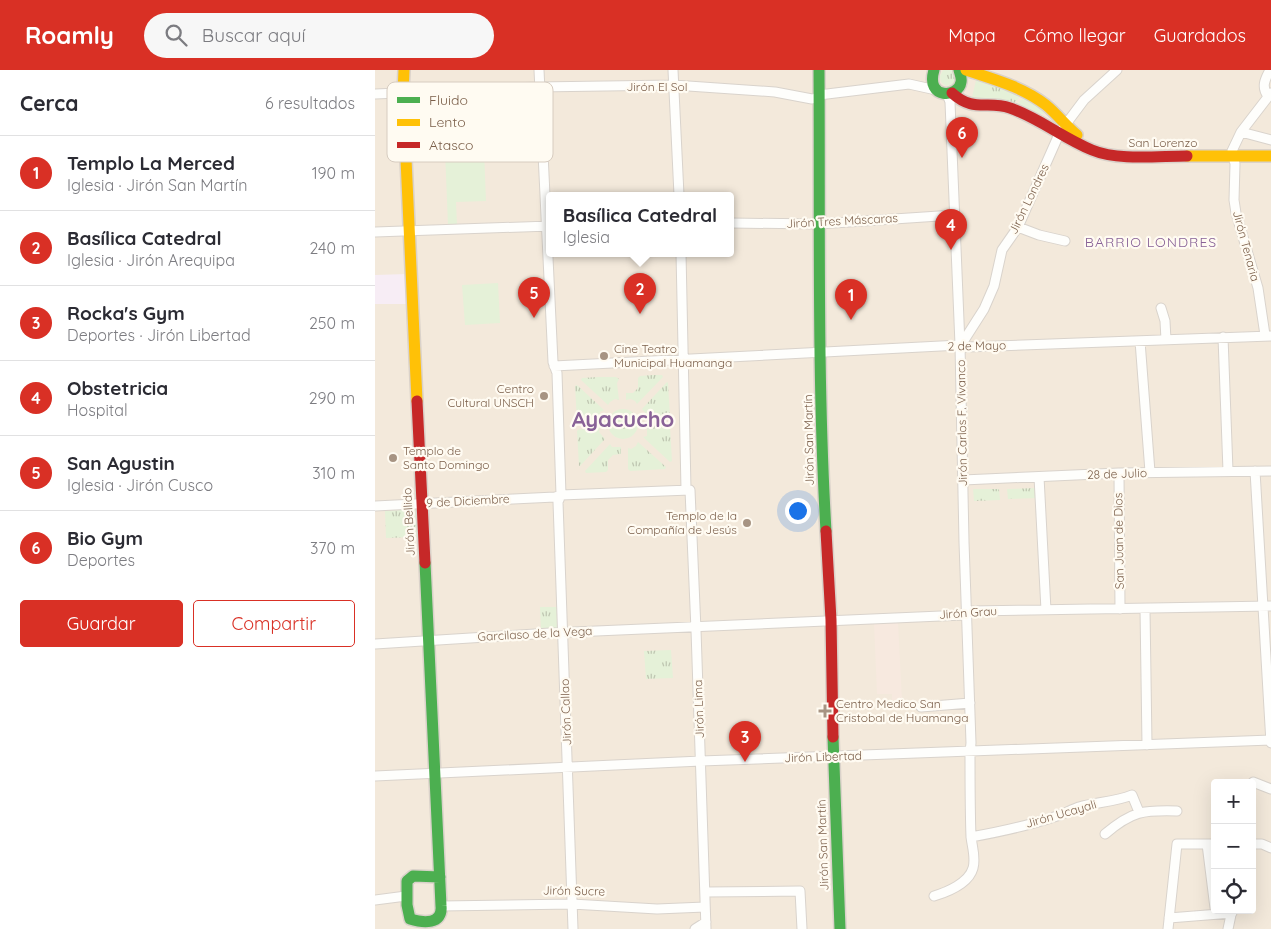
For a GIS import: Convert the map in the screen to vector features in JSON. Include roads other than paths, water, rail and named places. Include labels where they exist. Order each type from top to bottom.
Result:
[{"type":"street","points":[[673,70],[679,192]]},
{"type":"street","name":"Jirón San Martín","points":[[819,70],[823,482],[831,620],[835,818],[839,865],[840,929]]},
{"type":"street","points":[[930,72],[933,86],[945,93],[959,89],[962,82],[959,70]]},
{"type":"street","points":[[966,70],[1004,84],[1043,103],[1062,128]]},
{"type":"street","name":"Jirón Londres","points":[[961,346],[984,309],[994,286],[1002,250],[1018,227],[1062,128],[1084,100],[1117,70]]},
{"type":"street","points":[[1232,154],[1241,132],[1269,95],[1265,92],[1264,86],[1270,70]]},
{"type":"street","name":"Jirón El Sol","points":[[553,87],[674,86],[775,92],[812,99],[819,95],[909,84],[945,93]]},
{"type":"street","name":"San Lorenzo","points":[[945,93],[969,104],[1007,107],[1062,128],[1092,150],[1113,156],[1271,155]]},
{"type":"street","name":"Jirón Carlos F. Vivanco","points":[[945,93],[950,102],[961,346],[971,743],[969,752]]},
{"type":"street","points":[[1241,132],[1271,140]]},
{"type":"street","name":"Jirón Tenaria","points":[[1232,154],[1235,164],[1235,206],[1268,336]]},
{"type":"street","name":"Jirón Bellido","points":[[406,162],[414,364],[441,906]]},
{"type":"street","name":"Jirón Callao","points":[[544,162],[546,192]]},
{"type":"street","name":"Jirón Tres Máscaras","points":[[734,223],[819,224],[955,215]]},
{"type":"street","points":[[375,232],[546,226]]},
{"type":"street","points":[[1018,227],[1039,235],[1065,241]]},
{"type":"street","name":"Jirón Callao","points":[[549,257],[554,366],[557,373],[561,495],[558,502],[573,929]]},
{"type":"street","name":"Jirón Lima","points":[[681,257],[683,361],[696,627],[706,925]]},
{"type":"street","points":[[1161,308],[1165,321],[1166,340]]},
{"type":"street","name":"2 de Mayo","points":[[554,366],[961,346],[1268,336]]},
{"type":"street","points":[[1223,337],[1228,471]]},
{"type":"street","points":[[1140,341],[1150,472]]},
{"type":"street","points":[[1255,471],[1267,606],[1271,741]]},
{"type":"street","name":"28 de Julio","points":[[963,480],[1150,472],[1271,471]]},
{"type":"street","name":"San Juan de Dios","points":[[1119,473],[1120,609]]},
{"type":"street","points":[[1039,477],[1046,610]]},
{"type":"street","name":"9 de Diciembre","points":[[375,506],[688,489]]},
{"type":"street","name":"Jirón Grau","points":[[696,627],[964,615],[971,611],[1267,606]]},
{"type":"street","points":[[1145,609],[1147,745]]},
{"type":"street","name":"Garcilaso de la Vega","points":[[375,644],[696,627]]},
{"type":"street","points":[[921,707],[970,704]]},
{"type":"street","name":"Jirón Libertad","points":[[375,776],[701,761],[1271,741]]},
{"type":"street","points":[[934,896],[950,890],[959,884],[970,874],[973,868],[969,752]]},
{"type":"street","points":[[1256,783],[1271,789]]},
{"type":"street","name":"Jirón Ucayali","points":[[971,837],[1002,831],[1095,803],[1119,800],[1132,795],[1139,812]]},
{"type":"street","points":[[1105,834],[1118,823],[1139,812],[1147,810],[1177,811]]},
{"type":"street","points":[[1168,929],[1177,844],[1211,844]]},
{"type":"street","points":[[1256,844],[1262,844],[1271,848]]},
{"type":"street","points":[[440,877],[413,876],[407,881],[406,896],[407,912],[410,919],[419,926],[437,919],[441,914],[441,906]]},
{"type":"street","points":[[705,892],[800,891],[802,929]]},
{"type":"street","points":[[375,900],[406,896]]},
{"type":"street","name":"Jirón Sucre","points":[[441,906],[572,904],[657,909],[705,907]]},
{"type":"street","points":[[1169,918],[1211,912]]},
{"type":"street","points":[[1228,929],[1232,914]]},
{"type":"street","points":[[695,929],[706,925]]},
{"type":"place","name":"Bio Gym","points":[[962,158]]},
{"type":"place","name":"Obstetricia","points":[[951,250]]},
{"type":"place","name":"Basílica Catedral","points":[[640,314]]},
{"type":"place","name":"San Agustin","points":[[534,318]]},
{"type":"place","name":"Templo La Merced","points":[[851,320]]},
{"type":"place","name":"Cine Teatro Municipal Huamanga","points":[[604,356]]},
{"type":"place","name":"Centro Cultural UNSCH","points":[[544,396]]},
{"type":"place","name":"Templo de Santo Domingo","points":[[393,458]]},
{"type":"place","name":"Templo de la Compañía de Jesús","points":[[747,523]]},
{"type":"place","name":"Centro Medico San Cristobal de Huamanga","points":[[825,711]]},
{"type":"place","name":"Rocka's Gym","points":[[745,762]]},
{"type":"district","name":"BARRIO LONDRES","points":[[1151,242]]},
{"type":"district","name":"Ayacucho","points":[[623,419]]}]
